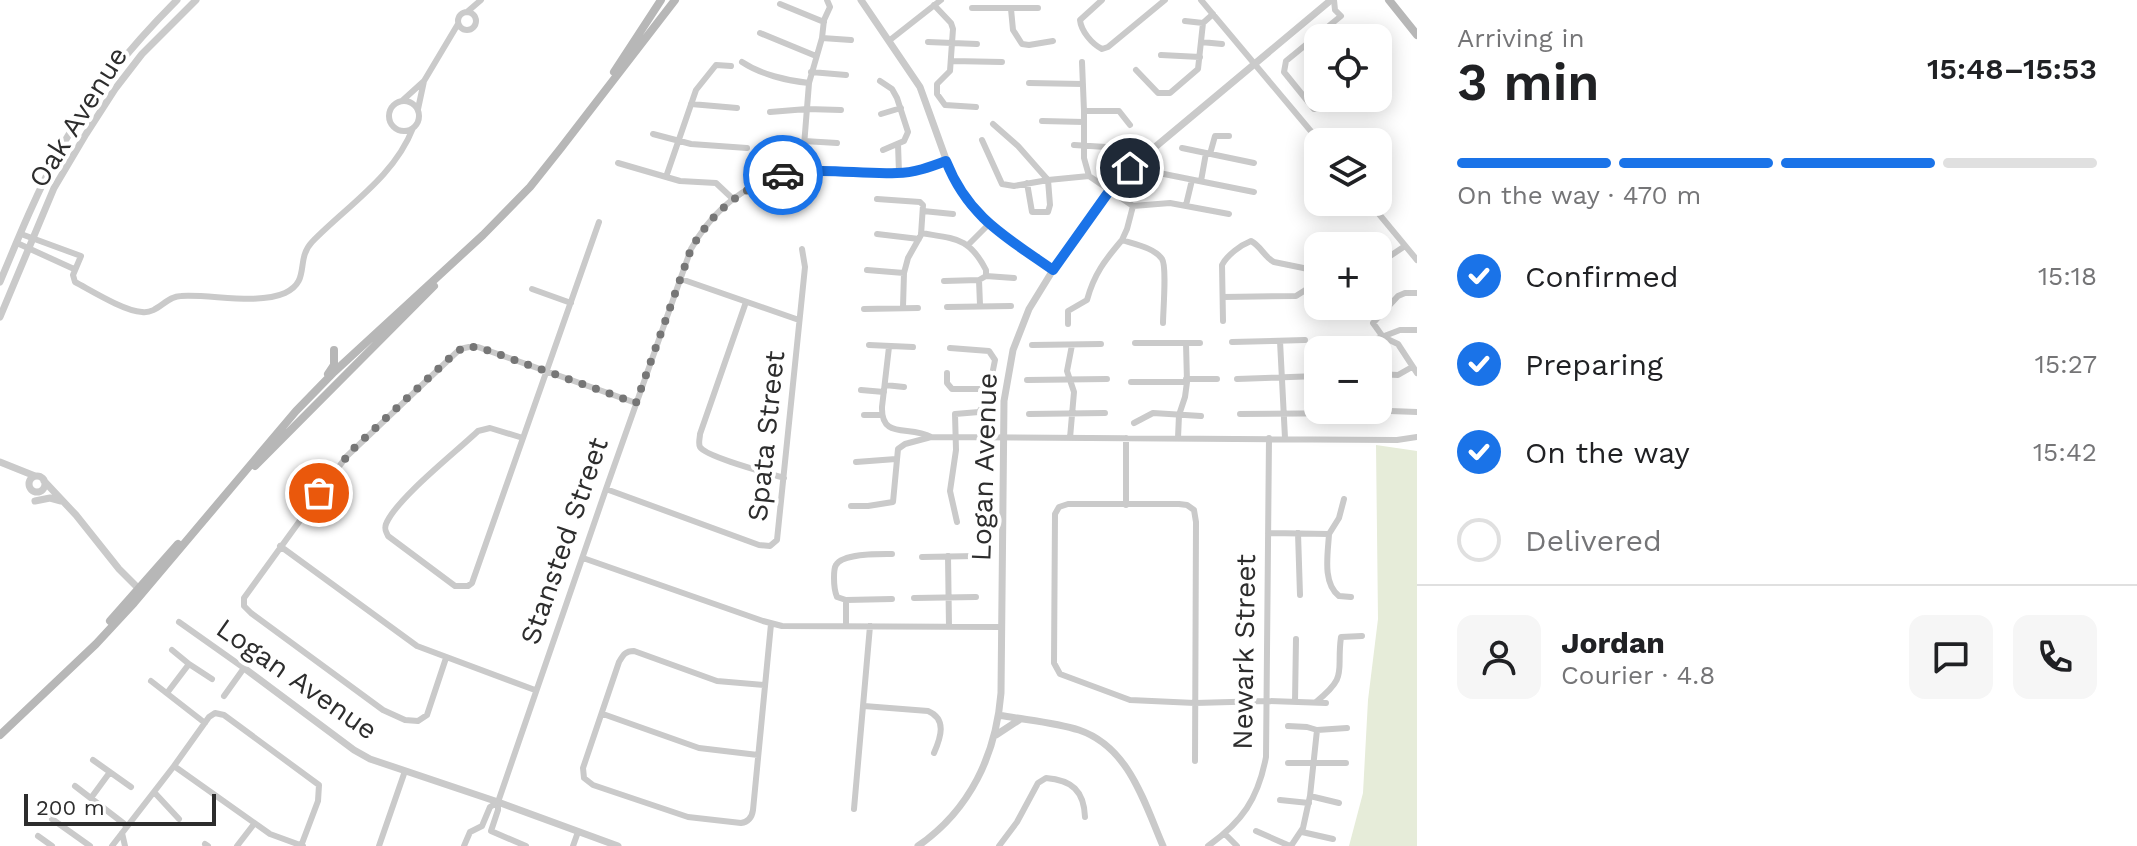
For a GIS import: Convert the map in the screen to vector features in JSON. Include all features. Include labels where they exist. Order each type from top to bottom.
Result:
[{"type":"main road","points":[[599,97],[661,0]]},
{"type":"main road","points":[[296,411],[530,187],[675,0]]},
{"type":"main road","points":[[1389,0],[1417,35]]},
{"type":"main road","points":[[224,497],[460,257]]},
{"type":"main road","points":[[345,362],[351,364],[419,302]]},
{"type":"main road","points":[[0,727],[88,645],[224,497],[333,367],[334,350]]},
{"type":"main road","points":[[0,735],[96,644],[140,590]]},
{"type":"street","name":"Oak Avenue","points":[[0,282],[62,147],[98,91],[177,0]]},
{"type":"street","name":"Oak Avenue","points":[[0,317],[54,188],[109,98],[142,54],[196,0]]},
{"type":"street","points":[[802,171],[809,83],[830,5],[827,0]]},
{"type":"street","points":[[861,0],[920,87],[946,161],[970,205],[989,224],[1053,270]]},
{"type":"street","points":[[890,40],[941,0]]},
{"type":"street","points":[[999,0],[1000,8]]},
{"type":"street","points":[[1102,0],[1080,20],[1086,34],[1102,49],[1165,0]]},
{"type":"street","points":[[1201,0],[1308,128]]},
{"type":"street","points":[[1331,24],[1341,16],[1332,0]]},
{"type":"street","name":"Logan Avenue","points":[[918,846],[939,830],[964,801],[985,764],[995,736],[999,715],[1005,389],[1013,350],[1029,309],[1110,190],[1136,162],[1332,0]]},
{"type":"street","points":[[21,234],[81,256],[74,269],[75,282],[145,313],[179,296],[269,298],[291,290],[302,279],[306,249],[397,158],[419,119],[424,81],[438,56],[461,27],[460,16],[480,1]]},
{"type":"street","points":[[461,27],[473,28],[480,1]]},
{"type":"street","points":[[780,4],[824,22]]},
{"type":"street","points":[[934,5],[951,23],[953,43],[949,74],[937,84],[938,97],[945,105],[976,107]]},
{"type":"street","points":[[972,8],[1038,8]]},
{"type":"street","points":[[1011,9],[1013,30],[1022,44],[1053,41]]},
{"type":"street","points":[[467,12],[476,19]]},
{"type":"street","points":[[1136,70],[1155,90],[1170,93],[1198,69],[1203,23],[1213,14]]},
{"type":"street","points":[[1313,15],[1320,24]]},
{"type":"street","points":[[1185,21],[1203,23]]},
{"type":"street","points":[[760,33],[816,56]]},
{"type":"street","points":[[822,38],[851,40]]},
{"type":"street","points":[[928,42],[977,44]]},
{"type":"street","points":[[1201,42],[1222,44]]},
{"type":"street","points":[[1304,46],[1284,63],[1284,75],[1304,97]]},
{"type":"street","points":[[1161,55],[1200,57]]},
{"type":"street","points":[[952,61],[1002,62]]},
{"type":"street","points":[[742,62],[754,70],[788,81],[809,83]]},
{"type":"street","points":[[1082,62],[1084,164],[1089,176],[1133,206],[1165,203],[1229,214]]},
{"type":"street","points":[[666,177],[698,86],[716,65],[731,66]]},
{"type":"street","points":[[811,72],[846,75]]},
{"type":"street","points":[[413,128],[402,131],[393,126],[389,117],[392,107],[424,81]]},
{"type":"street","points":[[880,81],[894,92],[908,135],[904,141],[883,150]]},
{"type":"street","points":[[1029,83],[1083,84]]},
{"type":"street","points":[[1285,100],[1297,90]]},
{"type":"street","points":[[401,101],[411,103],[418,109]]},
{"type":"street","points":[[691,104],[737,108]]},
{"type":"street","points":[[881,114],[901,108]]},
{"type":"street","points":[[770,112],[841,110]]},
{"type":"street","points":[[1084,111],[1119,111],[1130,125]]},
{"type":"street","points":[[1042,121],[1084,122]]},
{"type":"street","points":[[993,124],[1018,146],[1048,180],[1050,205],[1047,212],[1032,212],[1027,183]]},
{"type":"street","points":[[402,131],[402,148]]},
{"type":"street","points":[[653,134],[691,144],[747,148]]},
{"type":"street","points":[[1201,181],[1215,136],[1229,136]]},
{"type":"street","points":[[982,140],[1002,184],[1014,186],[1089,176]]},
{"type":"street","points":[[768,148],[837,143]]},
{"type":"street","points":[[898,144],[899,173]]},
{"type":"street","points":[[1074,145],[1106,147]]},
{"type":"street","points":[[1182,148],[1254,163]]},
{"type":"street","name":"Stansted Street","points":[[498,802],[691,249],[702,231],[733,199],[761,182],[802,171],[899,173],[946,161]]},
{"type":"street","points":[[618,163],[680,181],[716,183],[733,199]]},
{"type":"street","points":[[1154,172],[1254,192]]},
{"type":"street","points":[[1186,205],[1192,180]]},
{"type":"street","points":[[877,199],[923,203],[920,236],[904,273],[903,307]]},
{"type":"street","points":[[1068,324],[1068,311],[1087,300],[1096,274],[1122,240],[1133,206]]},
{"type":"street","points":[[923,211],[953,214]]},
{"type":"street","points":[[1380,216],[1417,260]]},
{"type":"street","points":[[523,438],[490,428],[478,431],[403,500],[387,523],[388,536],[455,586],[472,583],[599,222]]},
{"type":"street","points":[[969,244],[989,224]]},
{"type":"street","points":[[877,234],[950,238],[969,244],[985,268],[980,305]]},
{"type":"street","points":[[1122,240],[1153,252],[1162,259],[1165,268],[1163,323]]},
{"type":"street","points":[[1223,321],[1223,262],[1249,242],[1256,243],[1271,261],[1304,268]]},
{"type":"street","points":[[17,243],[74,269]]},
{"type":"street","points":[[1392,255],[1405,246]]},
{"type":"street","name":"Spata Street","points":[[606,489],[765,546],[774,544],[779,536],[805,267],[802,249]]},
{"type":"street","points":[[867,270],[904,273]]},
{"type":"street","points":[[944,281],[1014,278]]},
{"type":"street","points":[[681,279],[799,320]]},
{"type":"street","points":[[532,289],[571,303]]},
{"type":"street","points":[[1223,297],[1296,296],[1304,291]]},
{"type":"street","points":[[1382,336],[1373,321],[1401,294],[1417,293]]},
{"type":"street","points":[[746,302],[700,434],[700,444],[711,454],[784,478]]},
{"type":"street","points":[[947,307],[1011,306]]},
{"type":"street","points":[[864,309],[918,308]]},
{"type":"street","points":[[1385,336],[1400,330],[1417,330]]},
{"type":"street","points":[[1232,342],[1304,340]]},
{"type":"street","points":[[1280,341],[1285,438]]},
{"type":"street","points":[[1392,341],[1398,344],[1414,370],[1392,375]]},
{"type":"street","points":[[1135,343],[1200,343]]},
{"type":"street","points":[[1178,438],[1186,380],[1186,343]]},
{"type":"street","points":[[1032,345],[1101,344]]},
{"type":"street","points":[[869,345],[913,347]]},
{"type":"street","points":[[1070,438],[1074,392],[1067,371],[1072,345]]},
{"type":"street","points":[[446,658],[429,710],[422,719],[412,722],[405,720],[383,710],[251,613],[244,606],[245,594],[346,457],[460,349],[478,347],[636,403]]},
{"type":"street","points":[[889,347],[882,415],[886,426],[918,431],[931,437]]},
{"type":"street","points":[[950,348],[991,352],[995,363],[985,405],[977,412],[956,413],[955,461],[950,491],[957,522]]},
{"type":"street","points":[[947,373],[947,383],[952,389],[990,389]]},
{"type":"street","points":[[1237,379],[1304,376]]},
{"type":"street","points":[[1027,380],[1107,379]]},
{"type":"street","points":[[1131,382],[1217,379]]},
{"type":"street","points":[[861,390],[904,387]]},
{"type":"street","points":[[1392,411],[1417,412]]},
{"type":"street","points":[[1029,414],[1105,413]]},
{"type":"street","points":[[1134,423],[1153,413],[1201,416]]},
{"type":"street","points":[[1240,414],[1304,413]]},
{"type":"street","points":[[864,415],[882,415]]},
{"type":"street","points":[[892,512],[896,459],[901,447],[931,437],[1397,440],[1417,437]]},
{"type":"street","points":[[1126,438],[1126,505]]},
{"type":"street","name":"Newark Street","points":[[1208,846],[1225,834],[1247,809],[1259,786],[1266,757],[1269,438]]},
{"type":"street","points":[[856,462],[896,459]]},
{"type":"street","points":[[2,462],[41,477],[140,590]]},
{"type":"street","points":[[17,470],[34,491],[56,495]]},
{"type":"street","points":[[29,485],[32,478],[37,476]]},
{"type":"street","points":[[41,490],[44,481]]},
{"type":"street","points":[[35,501],[50,498],[63,502]]},
{"type":"street","points":[[1344,499],[1339,518],[1329,534],[1330,586],[1339,596],[1351,597]]},
{"type":"street","points":[[851,506],[893,502]]},
{"type":"street","points":[[1195,761],[1195,703],[1195,514],[1191,507],[1184,504],[1068,504],[1059,507],[1056,512],[1055,667],[1065,677],[1125,699],[1195,703],[1326,703]]},
{"type":"street","points":[[1268,533],[1329,534]]},
{"type":"street","points":[[1298,533],[1300,595]]},
{"type":"street","points":[[280,546],[409,641],[446,658],[535,690]]},
{"type":"street","points":[[892,554],[863,555],[840,561],[835,569],[834,591],[837,597],[846,600],[892,599]]},
{"type":"street","points":[[948,556],[949,627]]},
{"type":"street","points":[[922,557],[976,556]]},
{"type":"street","points":[[583,558],[771,624],[796,627],[1001,627]]},
{"type":"street","points":[[914,598],[976,597]]},
{"type":"street","points":[[846,600],[846,626]]},
{"type":"street","name":"Logan Avenue","points":[[179,622],[370,759],[618,846]]},
{"type":"street","points":[[765,685],[717,681],[630,651],[622,655],[583,768],[584,778],[593,785],[688,817],[741,823],[750,819],[753,810],[771,624]]},
{"type":"street","points":[[854,809],[870,626]]},
{"type":"street","points":[[1316,702],[1338,679],[1341,637],[1362,636]]},
{"type":"street","points":[[1295,702],[1296,639]]},
{"type":"street","points":[[172,650],[212,679]]},
{"type":"street","points":[[167,693],[189,664]]},
{"type":"street","points":[[224,696],[244,668]]},
{"type":"street","points":[[151,681],[207,720]]},
{"type":"street","points":[[864,706],[928,711],[936,715],[941,726],[934,753]]},
{"type":"street","points":[[112,846],[215,713],[224,715],[316,782],[320,795],[301,846],[254,824],[174,766]]},
{"type":"street","points":[[603,714],[699,748],[758,755]]},
{"type":"street","points":[[999,715],[1080,730],[1107,747],[1128,769],[1163,846]]},
{"type":"street","points":[[995,736],[1021,719]]},
{"type":"street","points":[[1288,726],[1317,730],[1347,728]]},
{"type":"street","points":[[1256,831],[1290,846],[1302,832],[1310,800],[1317,730]]},
{"type":"street","points":[[93,760],[131,787]]},
{"type":"street","points":[[1288,763],[1346,763]]},
{"type":"street","points":[[379,846],[405,771]]},
{"type":"street","points":[[91,798],[110,772]]},
{"type":"street","points":[[999,846],[1017,822],[1038,783],[1046,778],[1075,788],[1083,800],[1085,817]]},
{"type":"street","points":[[75,786],[127,826]]},
{"type":"street","points":[[154,792],[179,819]]},
{"type":"street","points":[[1280,800],[1339,803]]},
{"type":"street","points":[[464,846],[470,832],[482,826],[490,807],[498,802]]},
{"type":"street","points":[[498,802],[492,833],[526,846]]},
{"type":"street","points":[[52,819],[90,846]]},
{"type":"street","points":[[237,846],[254,824]]},
{"type":"street","points":[[573,846],[578,832]]},
{"type":"street","points":[[1302,832],[1333,839]]},
{"type":"street","points":[[122,833],[125,846]]},
{"type":"street","points":[[1225,834],[1237,846]]},
{"type":"street","points":[[38,836],[52,846]]},
{"type":"green space","points":[[1376,445],[1417,451],[1417,846],[1349,846],[1363,793],[1368,700],[1378,619]]},
{"type":"way so far","points":[[319,493],[351,451],[464,347],[478,347],[636,403],[691,249],[702,231],[723,207],[746,189],[783,175]]},
{"type":"route","points":[[783,175],[825,170],[899,173],[946,161],[959,189],[981,217],[1053,270],[1110,190],[1130,168]]}]
